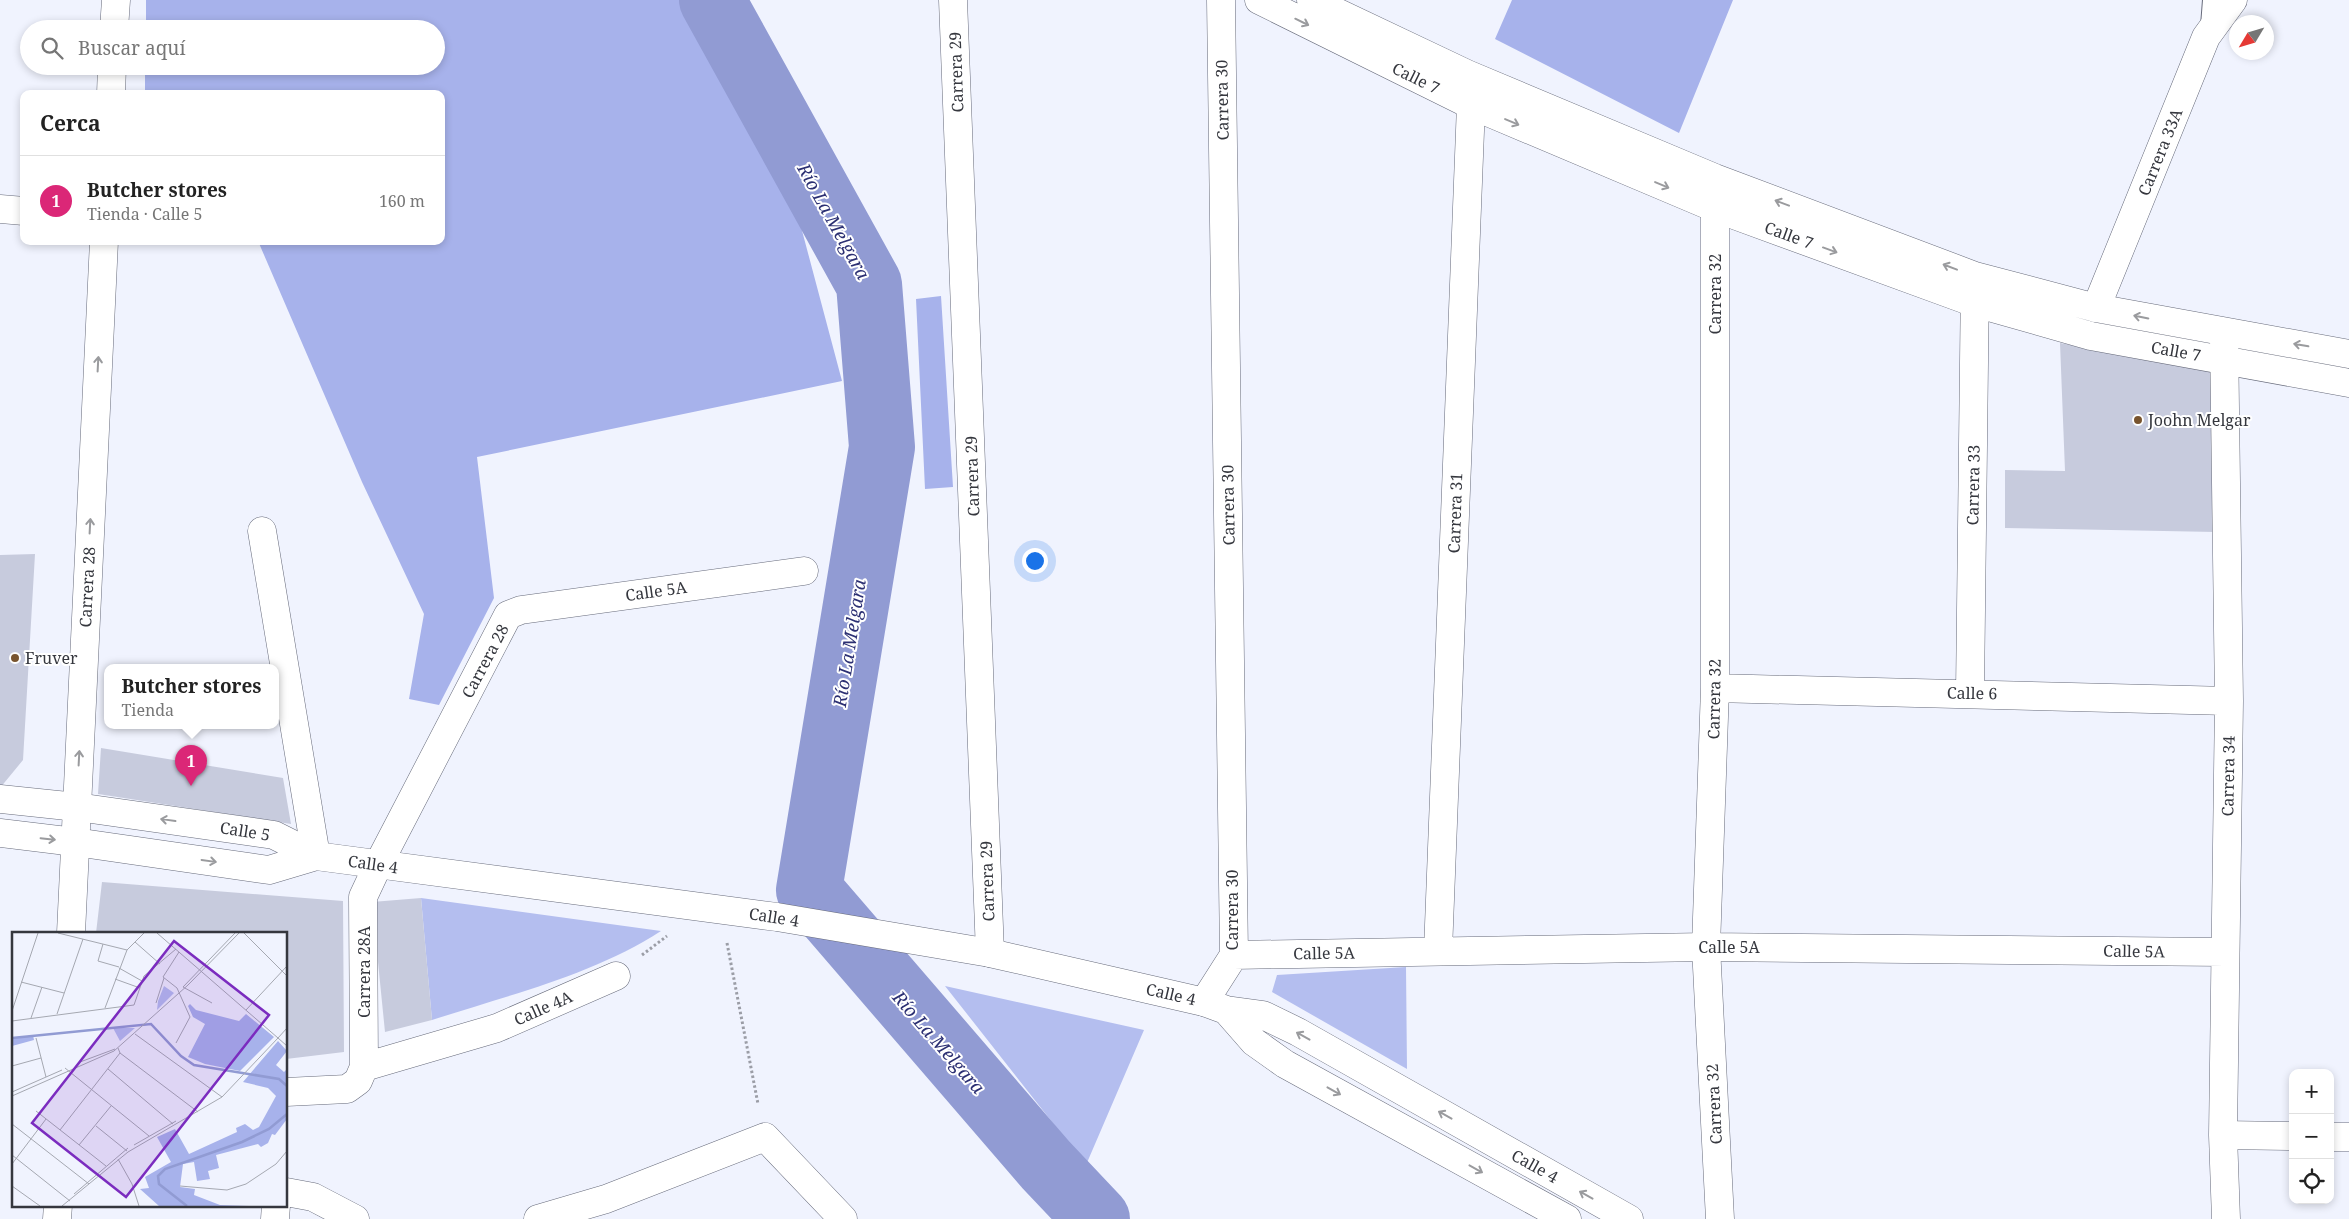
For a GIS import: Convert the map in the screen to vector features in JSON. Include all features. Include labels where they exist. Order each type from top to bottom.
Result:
[{"type":"street","points":[[115,20],[116,0]]},
{"type":"street","name":"Carrera 29","points":[[953,0],[990,953]]},
{"type":"street","name":"Carrera 30","points":[[1215,1006],[1234,955],[1221,0]]},
{"type":"street","name":"Calle 7","points":[[1259,0],[1471,105],[1715,208],[1975,303],[2091,336],[2349,383]]},
{"type":"street","name":"Calle 7","points":[[1311,0],[1467,74],[1715,178],[1975,276],[2096,308],[2349,354]]},
{"type":"street","name":"Carrera 33A","points":[[2096,308],[2206,37],[2233,0]]},
{"type":"street","name":"Carrera 31","points":[[1438,951],[1471,105],[1467,74]]},
{"type":"street","points":[[111,90],[112,75]]},
{"type":"street","name":"Carrera 32","points":[[1715,178],[1715,688],[1706,947],[1720,1219]]},
{"type":"street","points":[[0,209],[20,211]]},
{"type":"street","name":"Carrera 28","points":[[71,932],[104,245]]},
{"type":"street","name":"Carrera 33","points":[[1970,693],[1975,276]]},
{"type":"street","name":"Carrera 34","points":[[2224,332],[2229,701],[2223,1135],[2226,1219]]},
{"type":"street","points":[[0,834],[75,842],[269,870],[316,856],[262,531]]},
{"type":"street","name":"Calle 5A","points":[[508,616],[521,610],[804,570]]},
{"type":"street","name":"Carrera 28","points":[[378,865],[508,616]]},
{"type":"street","name":"Calle 6","points":[[1715,688],[2229,701]]},
{"type":"street","name":"Calle 5","points":[[0,799],[77,807],[274,835],[316,856]]},
{"type":"street","name":"Calle 4","points":[[316,856],[777,917],[926,944],[990,953],[1215,1006],[1262,1015],[1298,1032],[1629,1219]]},
{"type":"street","name":"Carrera 28A","points":[[361,1074],[363,897],[378,865]]},
{"type":"street","name":"Calle 5A","points":[[1234,955],[1706,947],[2225,952]]},
{"type":"street","name":"Calle 4A","points":[[288,1092],[347,1089],[361,1074],[497,1028],[616,976]]},
{"type":"street","name":"Calle 4","points":[[1215,1006],[1254,1042],[1285,1064],[1567,1219]]},
{"type":"street","points":[[2223,1135],[2289,1136]]},
{"type":"street","points":[[538,1219],[595,1211],[765,1137],[843,1219]]},
{"type":"street","points":[[2334,1137],[2349,1137]]},
{"type":"street","points":[[288,1192],[313,1197],[355,1219]]},
{"type":"street","points":[[57,1219],[58,1206]]},
{"type":"street","points":[[275,1219],[276,1206]]},
{"type":"lane","points":[[2206,37],[2210,0]]},
{"type":"path","points":[[616,976],[711,909],[765,1137]]},
{"type":"shaded area","points":[[146,0],[689,0],[796,208],[842,381],[477,457],[494,598],[439,705],[409,699],[424,614],[362,482],[260,245],[445,245],[445,90],[145,90],[145,75],[445,75],[445,20],[146,20]]},
{"type":"shaded area","points":[[1512,0],[1733,0],[1679,133],[1495,39]]},
{"type":"shaded area","points":[[941,296],[953,487],[925,489],[916,299]]},
{"type":"shaded area","points":[[421,898],[661,931],[607,960],[579,972],[432,1020]]},
{"type":"shaded area","points":[[1406,967],[1407,1069],[1272,992],[1277,975]]},
{"type":"shaded area","points":[[945,986],[1144,1030],[1086,1165]]},
{"type":"building","name":"Joohn Melgar","points":[[2060,343],[2212,370],[2216,532],[2005,528],[2005,470],[2065,471]]},
{"type":"building","name":"Fruver","points":[[35,554],[23,760],[0,788],[0,555]]},
{"type":"building","points":[[101,748],[283,778],[291,824],[98,794]]},
{"type":"building","points":[[102,882],[343,901],[344,1052],[288,1059],[288,932],[96,932]]},
{"type":"building","points":[[421,898],[432,1020],[385,1032],[372,902]]},
{"type":"waterway","name":"Río La Melgara","points":[[712,0],[869,284],[882,447],[809,890],[1046,1165],[1097,1219]]},
{"type":"place","name":"Joohn Melgar","points":[[2138,420]]},
{"type":"place","name":"Fruver","points":[[15,658]]},
{"type":"place","name":"Butcher stores","points":[[191,786]]}]
